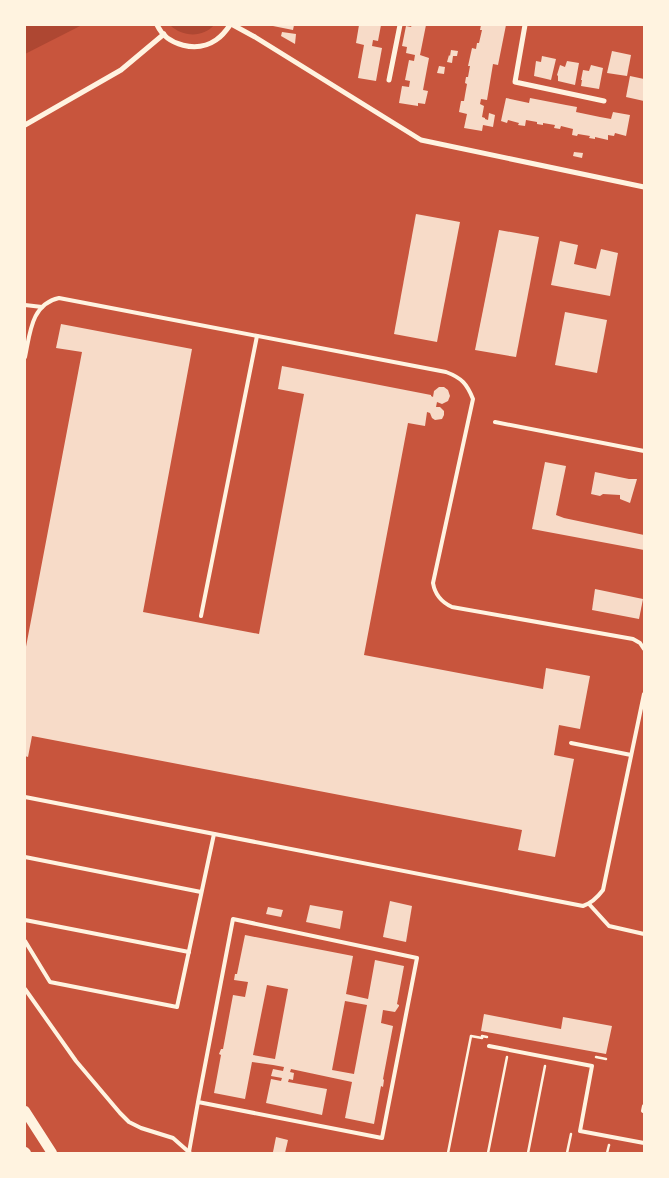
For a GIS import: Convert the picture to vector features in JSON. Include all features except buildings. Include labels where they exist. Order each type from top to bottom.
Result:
[{"type":"main road","points":[[25,1112],[52,1153]]},
{"type":"street","points":[[157,25],[168,39],[179,45],[191,47],[203,46],[214,41],[224,34],[230,25]]},
{"type":"street","points":[[234,25],[421,140],[644,187]]},
{"type":"street","points":[[389,80],[400,25]]},
{"type":"street","points":[[525,25],[515,82],[604,101]]},
{"type":"street","points":[[25,125],[121,70],[164,34]]},
{"type":"lane","points":[[25,357],[32,323],[36,314],[50,300],[59,298],[455,375],[463,381],[473,399],[433,583],[434,591],[438,598],[452,607],[634,639],[644,648]]},
{"type":"lane","points":[[25,305],[42,307]]},
{"type":"lane","points":[[201,616],[258,336]]},
{"type":"lane","points":[[495,422],[644,451]]},
{"type":"lane","points":[[25,797],[583,906],[589,904],[603,890],[644,694]]},
{"type":"lane","points":[[571,744],[631,755]]},
{"type":"lane","points":[[25,941],[50,982],[176,1007],[214,834]]},
{"type":"lane","points":[[25,857],[202,892]]},
{"type":"lane","points":[[589,904],[609,926],[644,934]]},
{"type":"lane","points":[[189,1152],[198,1102],[233,919],[417,958],[382,1138],[198,1102]]},
{"type":"lane","points":[[25,920],[188,952]]},
{"type":"lane","points":[[25,989],[76,1061],[120,1114],[129,1122],[141,1128],[173,1138],[189,1152]]},
{"type":"lane","points":[[489,1046],[592,1066],[580,1131],[644,1143]]},
{"type":"path","points":[[448,1153],[470,1036],[491,1038]]},
{"type":"path","points":[[488,1153],[508,1050]]},
{"type":"path","points":[[593,1056],[606,1059]]},
{"type":"path","points":[[528,1153],[546,1057]]},
{"type":"path","points":[[567,1153],[572,1128]]},
{"type":"shaded area","points":[[25,25],[82,25],[25,54]]},
{"type":"shaded area","points":[[170,25],[214,25],[198,34],[186,34]]}]
